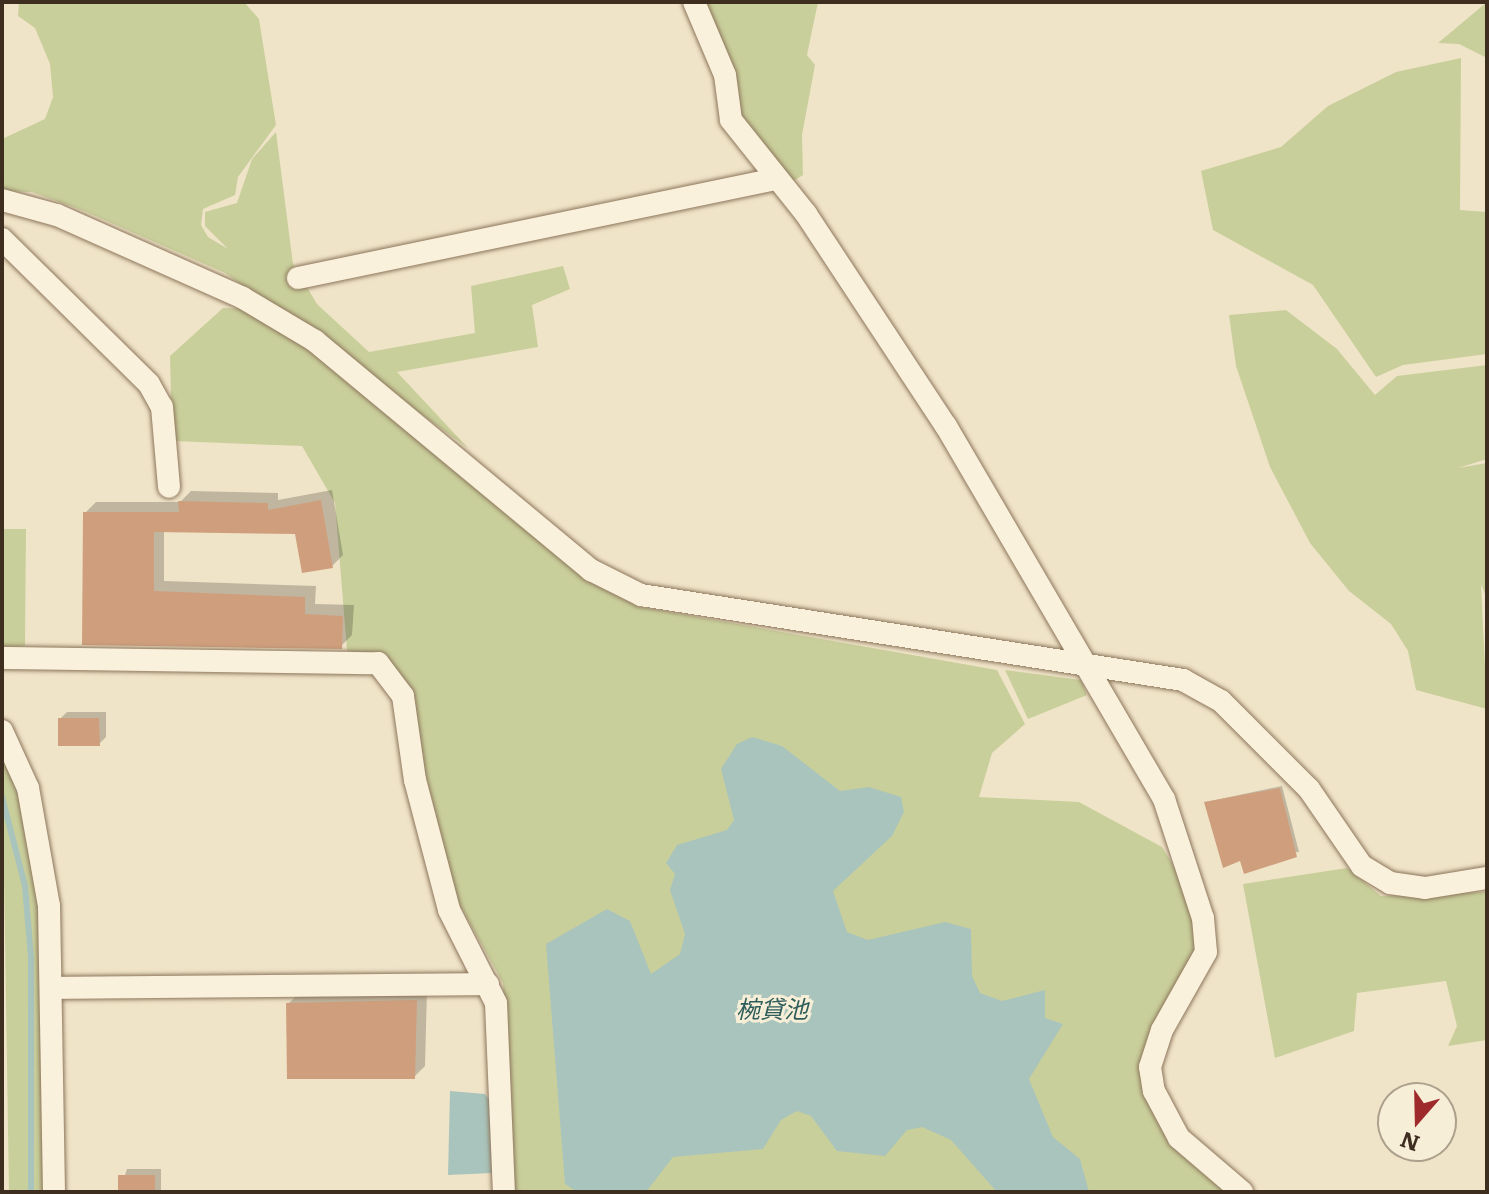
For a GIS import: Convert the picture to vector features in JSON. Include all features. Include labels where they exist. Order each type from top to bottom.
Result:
[{"type":"street","points":[[694,2],[725,75],[731,120],[776,179],[946,426],[1078,663],[1164,799],[1203,918],[1206,952],[1162,1030],[1150,1067],[1154,1091],[1179,1138],[1242,1192]]},
{"type":"street","points":[[298,278],[776,179]]},
{"type":"street","points":[[2,200],[57,215],[243,298],[315,341],[591,570],[641,595],[1183,680],[1221,701],[1309,789],[1362,866],[1390,883],[1425,888],[1487,878]]},
{"type":"street","points":[[2,239],[149,384],[162,407],[169,487]]},
{"type":"street","points":[[2,658],[378,663],[403,696],[415,780],[449,910],[496,1003],[504,1192]]},
{"type":"street","points":[[2,731],[40,838],[53,988],[54,1192]]},
{"type":"street","points":[[53,988],[488,984]]},
{"type":"green space","points":[[19,2],[244,2],[259,19],[276,125],[238,177],[235,195],[203,209],[201,225],[208,237],[228,249],[205,226],[205,212],[237,203],[252,159],[276,132],[293,264],[317,304],[369,352],[475,333],[471,286],[563,266],[570,289],[532,305],[538,347],[397,372],[468,448],[225,273],[84,211],[32,192],[2,191],[2,139],[45,119],[53,97],[50,64],[35,28],[18,16]]},
{"type":"green space","points":[[695,2],[818,2],[807,55],[815,65],[802,135],[803,175],[792,182],[747,142]]},
{"type":"green space","points":[[1487,2],[1487,58],[1459,44],[1438,43]]},
{"type":"green space","points":[[1461,58],[1460,210],[1487,212],[1487,354],[1403,365],[1376,377],[1313,285],[1213,230],[1201,171],[1281,147],[1328,106],[1396,72]]},
{"type":"green space","points":[[223,308],[248,309],[321,358],[559,557],[641,607],[997,670],[1025,724],[992,753],[979,797],[1079,802],[1162,847],[1199,907],[1197,958],[1150,1067],[1179,1138],[1233,1192],[514,1192],[503,983],[457,900],[417,739],[378,663],[347,650],[335,503],[302,446],[172,441],[170,356]]},
{"type":"green space","points":[[1286,310],[1337,349],[1375,395],[1397,376],[1487,365],[1487,459],[1458,468],[1487,463],[1487,599],[1481,584],[1487,709],[1416,690],[1408,651],[1391,624],[1349,591],[1310,543],[1270,467],[1236,366],[1229,315]]},
{"type":"green space","points":[[2,529],[26,529],[25,646],[2,647]]},
{"type":"green space","points":[[1005,670],[1081,680],[1087,695],[1028,719]]},
{"type":"green space","points":[[2,748],[28,823],[47,984],[48,1192],[9,1192]]},
{"type":"green space","points":[[1347,868],[1381,896],[1487,892],[1487,1040],[1448,1046],[1457,1026],[1446,981],[1357,993],[1354,1031],[1275,1058],[1243,884]]},
{"type":"water","name":"椀貸池","points":[[752,737],[782,746],[840,791],[869,787],[901,797],[904,812],[892,836],[833,891],[847,932],[868,940],[945,922],[971,929],[972,976],[980,993],[1002,1001],[1045,990],[1045,1018],[1063,1024],[1029,1079],[1053,1137],[1080,1159],[1089,1192],[997,1192],[951,1140],[922,1127],[907,1130],[885,1156],[837,1151],[811,1116],[797,1111],[781,1120],[763,1149],[673,1157],[646,1192],[577,1192],[565,1184],[546,944],[607,909],[630,921],[651,974],[680,954],[685,934],[670,890],[675,874],[666,863],[677,845],[727,830],[734,820],[721,769],[737,744]]},
{"type":"water","points":[[450,1091],[485,1094],[491,1102],[492,1173],[448,1175]]},
{"type":"building","points":[[321,500],[333,568],[302,573],[295,534],[154,532],[154,591],[305,597],[305,614],[343,616],[342,649],[82,645],[83,512],[179,512],[178,501],[268,503],[268,510]]},
{"type":"building","points":[[58,718],[99,718],[100,746],[58,746]]},
{"type":"building","points":[[1280,788],[1297,857],[1244,874],[1240,861],[1223,868],[1204,802]]},
{"type":"building","points":[[417,1000],[415,1079],[287,1079],[286,1003]]},
{"type":"building","points":[[118,1175],[155,1175],[155,1192],[118,1192]]},
{"type":"waterway","points":[[2,797],[25,886],[31,958],[31,1192]]}]
